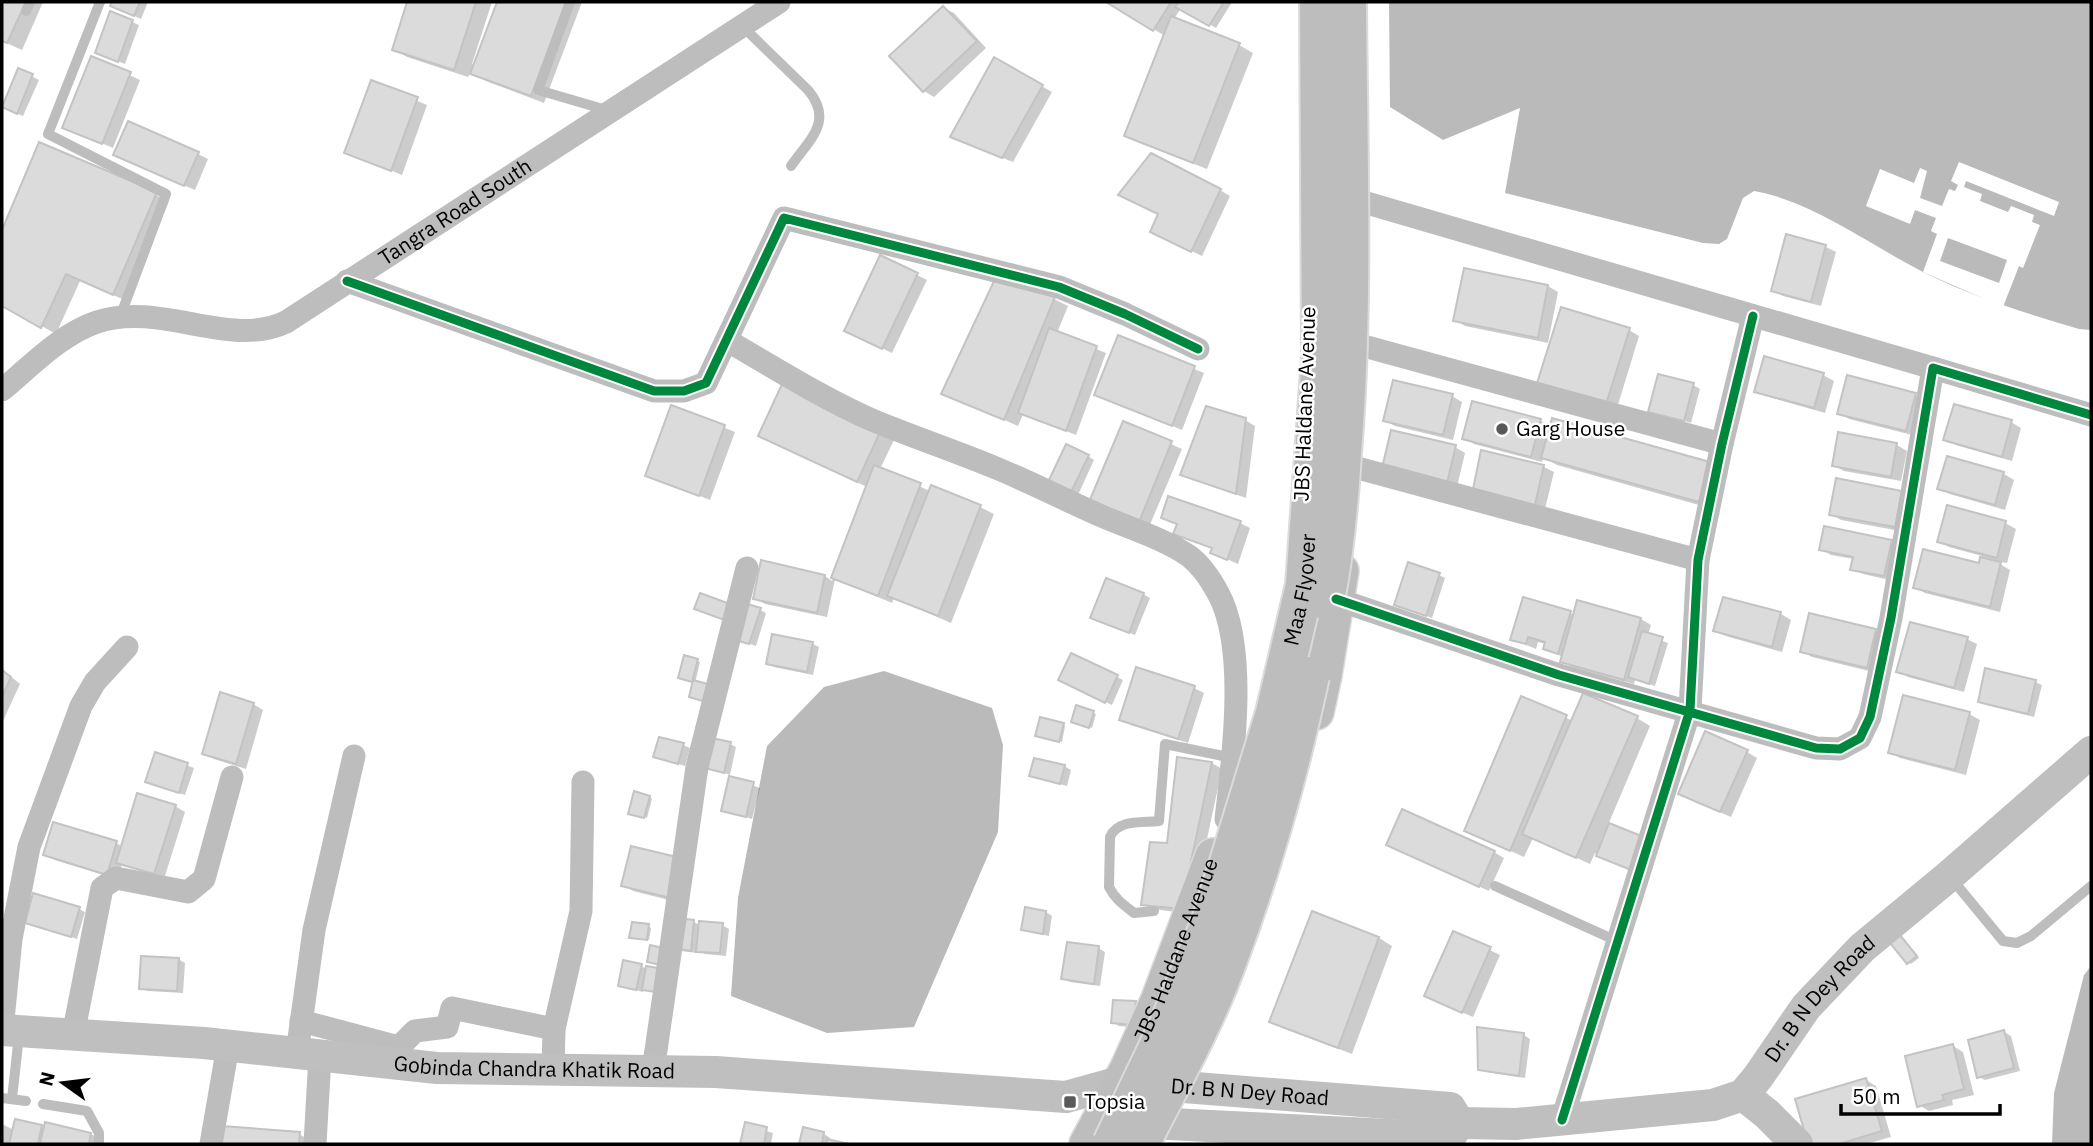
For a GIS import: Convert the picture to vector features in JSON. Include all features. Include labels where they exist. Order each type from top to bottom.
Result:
[{"type":"highway","name":"Maa Flyover","points":[[1099,1136],[1167,1029],[1210,923],[1275,713],[1305,585],[1321,356],[1319,2]]},
{"type":"highway","name":"Maa Flyover","points":[[1157,1138],[1258,876],[1300,722],[1336,537],[1348,355],[1350,279],[1347,2]]},
{"type":"main road","name":"JBS Haldane Avenue","points":[[1099,1136],[1120,1082],[1159,999],[1226,819],[1248,774],[1279,653],[1298,544],[1305,470],[1312,190],[1311,2]]},
{"type":"main road","points":[[1157,1138],[1189,1087],[1224,1011],[1262,911],[1325,675],[1354,467],[1360,345],[1358,2]]},
{"type":"main road","name":"Dr. B N Dey Road","points":[[1099,1136],[1157,1138],[1264,1118],[1450,1108],[1452,1135],[1516,1134],[1562,1120],[1713,1105],[1743,1095],[1815,997],[1862,948],[2091,752]]},
{"type":"main road","name":"Gobinda Chandra Khatik Road","points":[[8,1030],[228,1046],[437,1068],[716,1072],[1066,1097]]},
{"type":"main road","name":"Dr. B N Dey Road","points":[[1066,1097],[1120,1082],[1189,1087],[1264,1118]]},
{"type":"main road","points":[[1743,1095],[1797,1144]]},
{"type":"main road","points":[[1066,1097],[1099,1136]]},
{"type":"street","name":"Tangra Road South","points":[[2,390],[62,340],[96,323],[120,317],[142,315],[250,332],[271,329],[286,322],[779,2]]},
{"type":"street","points":[[1360,201],[2091,415]]},
{"type":"street","points":[[347,281],[654,391],[684,391],[706,383],[785,218],[1059,287],[1125,314],[1198,349]]},
{"type":"street","points":[[1562,1120],[1690,710],[1698,560],[1753,316]]},
{"type":"street","points":[[728,341],[836,403],[999,469],[1100,516],[1156,538],[1197,563],[1219,595],[1231,630],[1235,680],[1233,758],[1226,819]]},
{"type":"street","points":[[1360,345],[1722,444]]},
{"type":"street","points":[[1336,599],[1559,675],[1816,747],[1840,750],[1860,738],[1870,717],[1891,618],[1933,368]]},
{"type":"street","points":[[1354,467],[1698,560]]},
{"type":"street","points":[[653,1071],[697,767],[747,568]]},
{"type":"street","points":[[8,1030],[11,939],[29,848],[81,706],[95,682],[127,647]]},
{"type":"street","points":[[315,1144],[308,1055],[301,1021],[314,930],[354,756]]},
{"type":"street","points":[[73,1035],[102,888],[116,878],[188,892],[204,879],[232,777]]},
{"type":"street","points":[[553,1069],[554,1029],[581,911],[583,782]]},
{"type":"street","points":[[301,1021],[399,1047],[415,1031],[446,1027],[452,1008],[554,1029]]},
{"type":"street","points":[[211,1144],[228,1046]]},
{"type":"lane","points":[[100,2],[48,134],[166,194],[120,317]]},
{"type":"lane","points":[[570,2],[538,90],[610,111]]},
{"type":"lane","points":[[741,25],[818,102],[821,118],[818,128],[791,166]]},
{"type":"lane","points":[[1154,911],[1134,913],[1115,898],[1110,887],[1110,837],[1113,831],[1120,824],[1159,821],[1165,744],[1233,758]]},
{"type":"lane","points":[[1949,876],[2003,941],[2017,943],[2031,936],[2091,886]]},
{"type":"lane","points":[[1496,886],[1618,941]]},
{"type":"lane","points":[[8,1030],[7,1098],[26,1101]]},
{"type":"lane","points":[[43,1104],[88,1111],[99,1133],[99,1144]]},
{"type":"shaded area","points":[[1389,2],[2091,2],[2091,330],[2039,317],[1961,289],[1923,272],[1819,214],[1776,196],[1754,191],[1743,198],[1727,239],[1719,244],[1703,243],[1505,193],[1520,108],[1443,140],[1390,107]]},
{"type":"shaded area","points":[[884,671],[992,708],[1003,745],[998,832],[914,1027],[827,1033],[731,996],[738,898],[767,746],[824,687]]},
{"type":"shaded area","points":[[2091,966],[2091,1144],[2052,1144],[2054,1093],[2084,975]]},
{"type":"pier","points":[[1959,162],[2059,202],[2054,216],[1966,181],[1964,187],[1982,194],[1980,201],[2008,212],[2011,206],[2034,215],[2032,222],[2040,225],[2023,268],[2019,266],[2003,307],[1923,272],[1937,234],[1931,231],[1936,218],[1915,210],[1910,224],[1866,206],[1880,169],[1914,183],[1920,168],[1927,171],[1920,198],[1942,206],[1949,189],[1955,191],[1958,185],[1951,181]],"holes":[[[1948,238],[2007,260],[1999,283],[1940,261]]]},
{"type":"building","points":[[2,2],[26,2],[7,43],[2,41]]},
{"type":"building","points":[[112,2],[140,2],[134,16],[110,6]]},
{"type":"building","points":[[407,2],[476,2],[454,70],[392,50]]},
{"type":"building","points":[[497,2],[566,2],[531,96],[470,74]]},
{"type":"building","points":[[1106,2],[1171,2],[1153,31]]},
{"type":"building","points":[[1179,2],[1224,2],[1209,26],[1175,7]]},
{"type":"building","points":[[943,6],[977,41],[923,92],[889,56]]},
{"type":"building","points":[[110,11],[133,20],[118,62],[95,53]]},
{"type":"building","points":[[1171,16],[1240,43],[1193,163],[1124,136]]},
{"type":"building","points":[[91,56],[131,72],[102,144],[62,128]]},
{"type":"building","points":[[994,57],[1043,85],[1002,158],[950,137]]},
{"type":"building","points":[[18,68],[33,74],[17,114],[2,107]]},
{"type":"building","points":[[371,80],[418,97],[391,171],[344,153]]},
{"type":"building","points":[[128,121],[199,152],[184,186],[113,155]]},
{"type":"building","points":[[39,142],[157,192],[113,295],[66,274],[41,328],[2,306],[2,230]]},
{"type":"building","points":[[1151,153],[1221,189],[1191,252],[1150,232],[1158,214],[1118,195]]},
{"type":"building","points":[[1786,234],[1826,245],[1811,302],[1771,291]]},
{"type":"building","points":[[880,255],[918,273],[882,349],[844,331]]},
{"type":"building","points":[[1464,268],[1548,285],[1538,338],[1453,321]]},
{"type":"building","points":[[995,279],[1055,297],[1004,420],[941,394]]},
{"type":"building","points":[[1561,307],[1630,328],[1606,404],[1537,383]]},
{"type":"building","points":[[1049,328],[1097,346],[1066,431],[1018,413]]},
{"type":"building","points":[[1118,335],[1195,366],[1172,426],[1094,395]]},
{"type":"building","points":[[1764,356],[1824,373],[1814,408],[1754,392]]},
{"type":"building","points":[[1658,374],[1694,383],[1684,421],[1648,412]]},
{"type":"building","points":[[1847,375],[1916,393],[1906,431],[1837,414]]},
{"type":"building","points":[[1393,380],[1453,394],[1443,435],[1383,421]]},
{"type":"building","points":[[782,384],[881,430],[857,482],[758,436]]},
{"type":"building","name":"Garg House","points":[[1472,401],[1541,419],[1531,457],[1462,439]]},
{"type":"building","points":[[1954,404],[2012,420],[2002,457],[1943,440]]},
{"type":"building","points":[[671,405],[725,425],[699,496],[645,476]]},
{"type":"building","points":[[1206,406],[1246,418],[1236,494],[1180,475]]},
{"type":"building","points":[[1552,418],[1710,462],[1699,502],[1541,458]]},
{"type":"building","points":[[1123,421],[1172,441],[1139,522],[1089,502]]},
{"type":"building","points":[[1391,430],[1456,445],[1447,483],[1382,468]]},
{"type":"building","points":[[1838,432],[1897,443],[1891,477],[1832,466]]},
{"type":"building","points":[[1066,444],[1089,455],[1071,492],[1048,482]]},
{"type":"building","points":[[1481,450],[1544,465],[1534,509],[1472,494]]},
{"type":"building","points":[[1947,456],[2004,472],[1995,505],[1937,489]]},
{"type":"building","points":[[874,465],[921,483],[878,596],[831,578]]},
{"type":"building","points":[[1836,478],[1902,491],[1895,527],[1829,515]]},
{"type":"building","points":[[931,485],[981,505],[938,616],[887,596]]},
{"type":"building","points":[[1168,496],[1241,521],[1227,560],[1210,553],[1212,548],[1173,534],[1177,524],[1161,518]]},
{"type":"building","points":[[1947,505],[2006,521],[1997,558],[1937,542]]},
{"type":"building","points":[[1824,526],[1892,540],[1884,576],[1850,570],[1853,557],[1819,550]]},
{"type":"building","points":[[1923,549],[1979,563],[1980,557],[2001,562],[1990,607],[1913,588]]},
{"type":"building","points":[[761,560],[825,575],[817,613],[753,599]]},
{"type":"building","points":[[1408,562],[1440,573],[1426,616],[1394,605]]},
{"type":"building","points":[[1106,578],[1144,593],[1129,633],[1090,618]]},
{"type":"building","points":[[700,593],[733,605],[727,621],[694,609]]},
{"type":"building","points":[[1523,597],[1571,611],[1558,654],[1543,649],[1545,642],[1528,637],[1526,644],[1510,640]]},
{"type":"building","points":[[1723,597],[1781,612],[1772,647],[1713,631]]},
{"type":"building","points":[[1577,600],[1641,618],[1624,680],[1560,662]]},
{"type":"building","points":[[744,603],[761,608],[749,644],[732,639]]},
{"type":"building","points":[[1809,613],[1876,629],[1867,668],[1800,652]]},
{"type":"building","points":[[1910,622],[1968,637],[1954,688],[1896,672]]},
{"type":"building","points":[[1642,631],[1663,637],[1649,684],[1628,677]]},
{"type":"building","points":[[772,634],[813,642],[807,672],[766,664]]},
{"type":"building","points":[[1071,653],[1118,675],[1105,703],[1058,680]]},
{"type":"building","points":[[684,655],[698,659],[692,682],[678,678]]},
{"type":"building","points":[[1136,667],[1195,686],[1178,739],[1119,720]]},
{"type":"building","points":[[1985,668],[2036,680],[2028,714],[1978,702]]},
{"type":"building","points":[[2,670],[11,677],[2,697]]},
{"type":"building","points":[[693,680],[715,686],[710,703],[689,697]]},
{"type":"building","points":[[220,692],[254,703],[236,764],[202,754]]},
{"type":"building","points":[[1583,693],[1638,716],[1576,858],[1522,834]]},
{"type":"building","points":[[1903,695],[1970,712],[1955,770],[1888,753]]},
{"type":"building","points":[[1521,696],[1567,715],[1510,851],[1464,831]]},
{"type":"building","points":[[1076,705],[1094,711],[1089,728],[1071,722]]},
{"type":"building","points":[[1040,717],[1064,723],[1059,742],[1035,736]]},
{"type":"building","points":[[1705,731],[1748,750],[1720,812],[1678,794]]},
{"type":"building","points":[[659,737],[684,743],[678,764],[653,757]]},
{"type":"building","points":[[712,738],[731,742],[724,773],[705,768]]},
{"type":"building","points":[[155,752],[188,763],[179,793],[145,782]]},
{"type":"building","points":[[1177,757],[1212,762],[1181,909],[1141,905],[1150,842],[1167,843]]},
{"type":"building","points":[[1034,758],[1065,765],[1060,784],[1029,776]]},
{"type":"building","points":[[729,776],[754,782],[746,817],[721,811]]},
{"type":"building","points":[[634,791],[650,796],[644,818],[628,814]]},
{"type":"building","points":[[137,793],[176,805],[154,874],[116,863]]},
{"type":"building","points":[[1402,809],[1495,851],[1479,887],[1386,845]]},
{"type":"building","points":[[53,822],[117,841],[107,875],[43,855]]},
{"type":"building","points":[[1609,823],[1644,837],[1631,870],[1596,856]]},
{"type":"building","points":[[631,846],[681,858],[671,898],[621,886]]},
{"type":"building","points":[[33,893],[80,907],[71,937],[25,923]]},
{"type":"building","points":[[1025,907],[1046,911],[1043,934],[1021,930]]},
{"type":"building","points":[[1312,911],[1379,937],[1338,1048],[1269,1022]]},
{"type":"building","points":[[676,918],[694,920],[691,951],[673,948]]},
{"type":"building","points":[[699,921],[723,923],[720,953],[696,952]]},
{"type":"building","points":[[632,922],[649,924],[647,940],[629,938]]},
{"type":"building","points":[[1453,931],[1491,947],[1462,1013],[1424,996]]},
{"type":"building","points":[[1900,935],[1917,956],[1907,964],[1890,943]]},
{"type":"building","points":[[1067,942],[1099,946],[1094,984],[1061,979]]},
{"type":"building","points":[[650,945],[668,949],[665,966],[647,962]]},
{"type":"building","points":[[141,956],[179,958],[177,991],[139,989]]},
{"type":"building","points":[[623,960],[642,964],[636,990],[618,986]]},
{"type":"building","points":[[646,966],[666,969],[663,993],[642,990]]},
{"type":"building","points":[[1113,1000],[1136,1001],[1134,1025],[1111,1023]]},
{"type":"building","points":[[1477,1027],[1524,1033],[1519,1076],[1478,1070]]},
{"type":"building","points":[[2004,1030],[2014,1068],[1977,1078],[1968,1040]]},
{"type":"building","points":[[1953,1044],[1964,1089],[1942,1095],[1944,1100],[1917,1107],[1905,1056]]},
{"type":"building","points":[[1866,1078],[1882,1131],[1839,1144],[1808,1144],[1795,1099]]},
{"type":"building","points":[[15,1119],[42,1125],[38,1144],[9,1144]]},
{"type":"building","points":[[45,1122],[91,1133],[89,1144],[40,1144]]},
{"type":"building","points":[[745,1122],[767,1127],[764,1144],[740,1144]]},
{"type":"building","points":[[222,1126],[300,1132],[299,1144],[221,1144]]},
{"type":"building","points":[[803,1127],[824,1132],[822,1144],[799,1144]]},
{"type":"building","points":[[827,1139],[849,1144],[826,1144]]},
{"type":"cycle path","points":[[347,281],[654,391],[684,391],[706,383],[784,218],[1059,287],[1125,314],[1198,349]]},
{"type":"cycle path","points":[[1562,1120],[1690,710],[1698,560],[1753,316]]},
{"type":"cycle path","points":[[1336,599],[1559,675],[1816,748],[1840,749],[1860,738],[1870,717],[1891,618],[1933,368],[2091,415]]},
{"type":"place","name":"Garg House","points":[[1502,429]]},
{"type":"place","name":"Topsia","points":[[1070,1102]]}]
